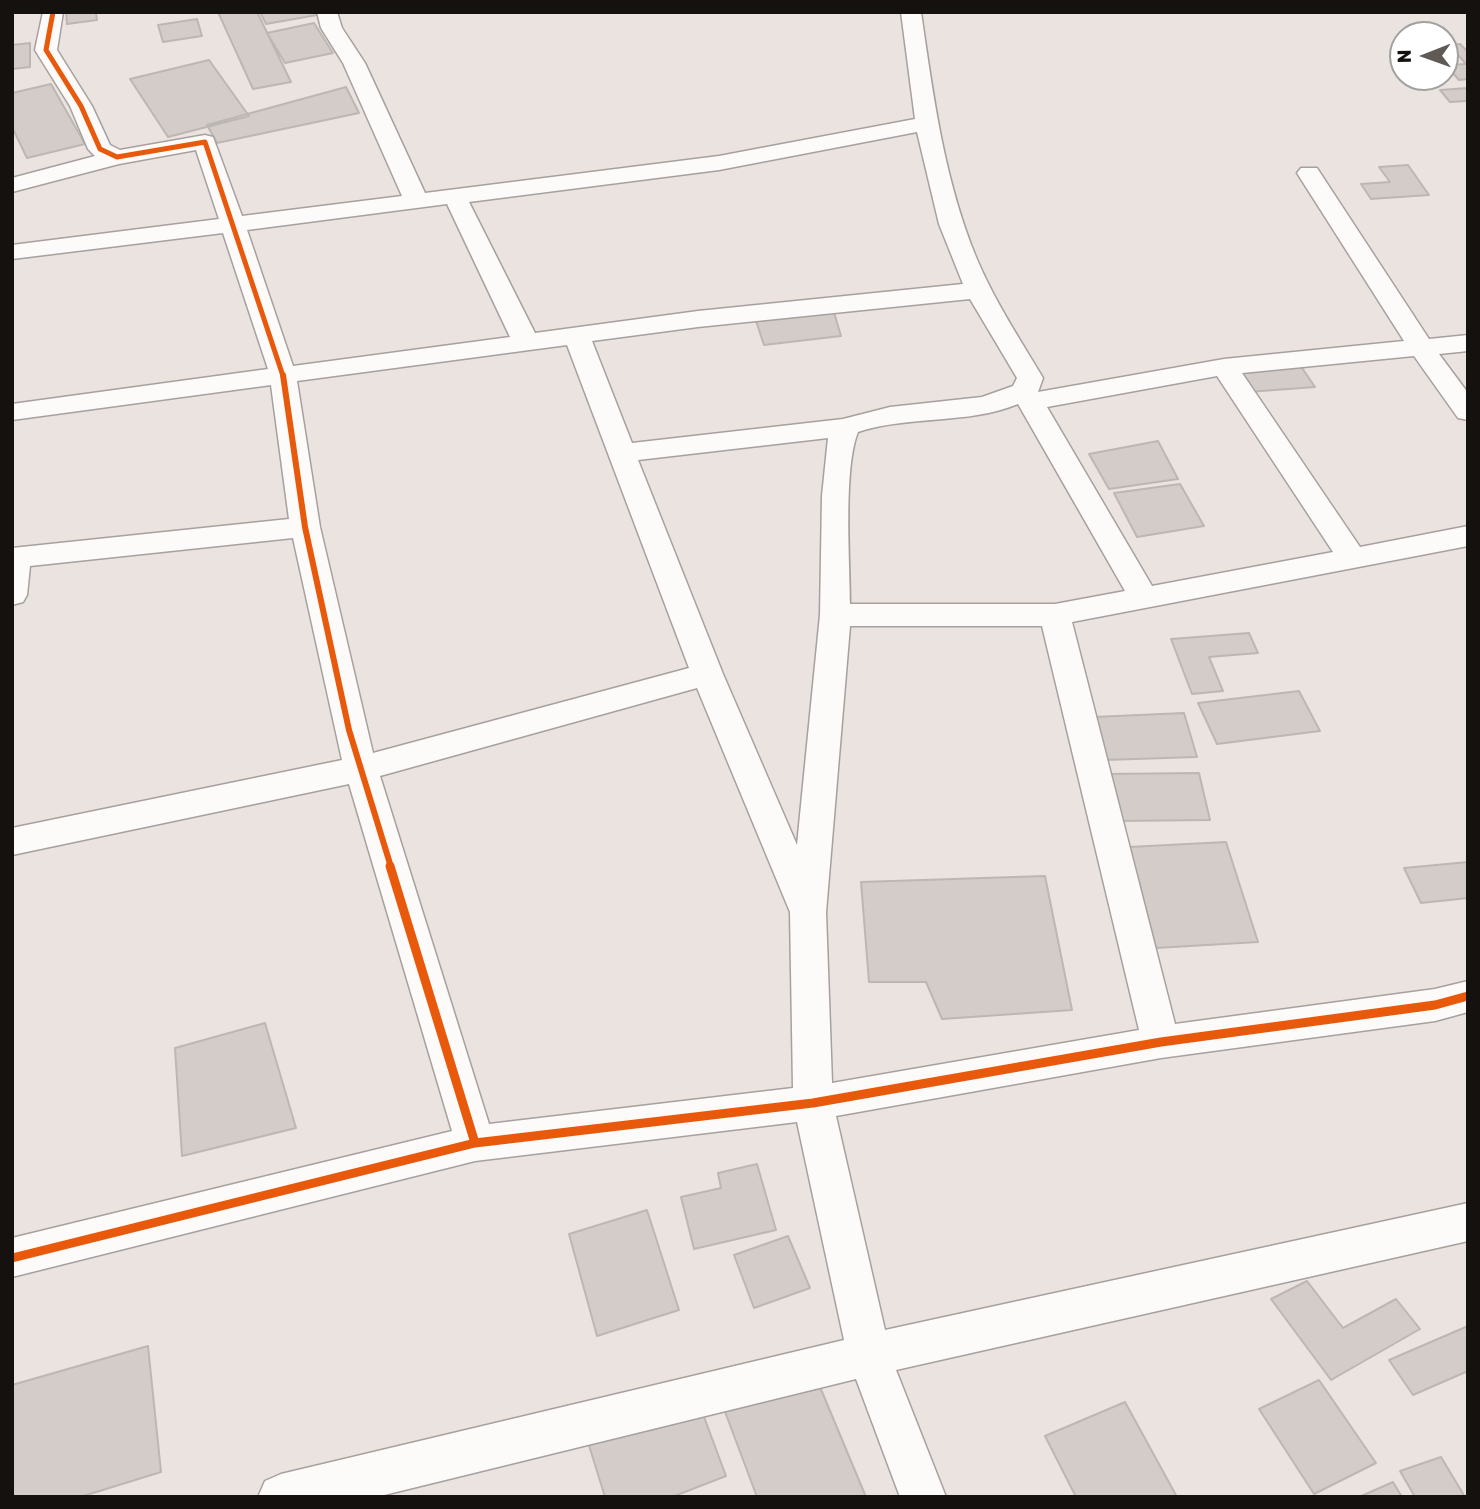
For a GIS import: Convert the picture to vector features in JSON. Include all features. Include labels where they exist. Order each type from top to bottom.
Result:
[{"type":"street","points":[[53,12],[46,50],[80,106],[100,149],[117,157]]},
{"type":"street","points":[[327,12],[329,31],[352,60],[382,132],[417,201]]},
{"type":"street","points":[[911,12],[925,124],[935,172],[979,290],[1030,378],[1027,396],[1144,598]]},
{"type":"street","points":[[12,251],[232,226],[719,163],[925,124]]},
{"type":"street","points":[[12,186],[117,157],[205,142],[284,375],[305,527],[349,730],[475,1143]]},
{"type":"street","points":[[1309,173],[1420,345],[1468,412]]},
{"type":"street","points":[[455,197],[526,342]]},
{"type":"street","points":[[12,412],[698,319],[979,290]]},
{"type":"street","points":[[576,335],[707,674],[808,912]]},
{"type":"street","points":[[621,453],[846,427],[871,417],[992,403],[1224,367],[1420,345],[1468,343]]},
{"type":"street","points":[[1224,367],[1352,558]]},
{"type":"street","points":[[846,427],[840,442],[836,496],[835,615],[808,912],[813,1103],[869,1355],[923,1497]]},
{"type":"street","points":[[12,595],[14,557],[305,527]]},
{"type":"street","points":[[835,615],[1055,615],[1468,536]]},
{"type":"street","points":[[1055,615],[1161,1042]]},
{"type":"street","points":[[12,842],[361,769],[707,674]]},
{"type":"street","points":[[12,1258],[475,1143],[813,1103],[1161,1042],[1435,1005],[1468,996]]},
{"type":"street","points":[[281,1497],[869,1355],[1468,1222]]},
{"type":"building","points":[[66,12],[96,12],[97,20],[67,24]]},
{"type":"building","points":[[218,12],[257,12],[291,82],[253,89]]},
{"type":"building","points":[[260,12],[315,12],[317,15],[266,24]]},
{"type":"building","points":[[197,19],[202,36],[163,42],[158,25]]},
{"type":"building","points":[[314,23],[333,53],[285,63],[267,33]]},
{"type":"building","points":[[30,43],[30,67],[12,69],[12,45]]},
{"type":"building","points":[[1459,44],[1468,52],[1468,79],[1459,80],[1459,64],[1466,64],[1459,56]]},
{"type":"building","points":[[209,60],[249,116],[168,137],[130,79]]},
{"type":"building","points":[[51,84],[85,144],[27,158],[12,127],[12,93]]},
{"type":"building","points":[[346,87],[359,113],[217,143],[207,125]]},
{"type":"building","points":[[1468,88],[1468,101],[1450,102],[1441,91],[1459,91],[1459,89]]},
{"type":"building","points":[[1408,165],[1429,195],[1371,199],[1361,184],[1390,182],[1379,167]]},
{"type":"building","points":[[833,309],[841,336],[764,345],[755,318]]},
{"type":"building","points":[[1298,362],[1315,387],[1248,392],[1232,369]]},
{"type":"building","points":[[1158,441],[1178,479],[1109,489],[1089,454]]},
{"type":"building","points":[[1180,484],[1204,526],[1137,537],[1114,493]]},
{"type":"building","points":[[1249,633],[1258,653],[1209,657],[1223,691],[1192,694],[1171,639]]},
{"type":"building","points":[[1299,691],[1320,731],[1217,744],[1198,703]]},
{"type":"building","points":[[1184,713],[1197,757],[1105,760],[1094,717]]},
{"type":"building","points":[[1199,773],[1210,820],[1115,821],[1105,774]]},
{"type":"building","points":[[1226,842],[1258,942],[1156,948],[1129,847]]},
{"type":"building","points":[[1468,862],[1468,898],[1421,903],[1404,868]]},
{"type":"building","points":[[1045,876],[1072,1010],[942,1019],[926,982],[869,982],[861,882]]},
{"type":"building","points":[[265,1023],[296,1128],[182,1156],[175,1048]]},
{"type":"building","points":[[757,1164],[776,1230],[694,1249],[681,1197],[721,1188],[718,1173]]},
{"type":"building","points":[[647,1210],[679,1310],[597,1336],[569,1234]]},
{"type":"building","points":[[788,1236],[810,1288],[754,1308],[734,1255]]},
{"type":"building","points":[[1307,1281],[1343,1328],[1396,1299],[1420,1329],[1331,1380],[1271,1299]]},
{"type":"building","points":[[1468,1326],[1468,1371],[1413,1395],[1389,1360]]},
{"type":"building","points":[[148,1346],[161,1472],[80,1497],[12,1497],[12,1385]]},
{"type":"building","points":[[815,1375],[866,1497],[757,1497],[724,1409]]},
{"type":"building","points":[[1319,1380],[1376,1463],[1314,1494],[1259,1409]]},
{"type":"building","points":[[697,1398],[726,1476],[672,1497],[605,1497],[587,1439]]},
{"type":"building","points":[[1125,1402],[1177,1497],[1076,1497],[1045,1436]]},
{"type":"building","points":[[1441,1457],[1465,1497],[1415,1497],[1400,1471]]},
{"type":"building","points":[[1393,1482],[1402,1497],[1359,1497]]},
{"type":"cycle path","points":[[53,12],[46,50],[81,106],[100,149],[117,157],[205,142],[283,375],[305,527],[349,730],[475,1143]]},
{"type":"cycle path","points":[[12,1258],[475,1143],[813,1103],[1161,1042],[1435,1005],[1468,996]]}]
